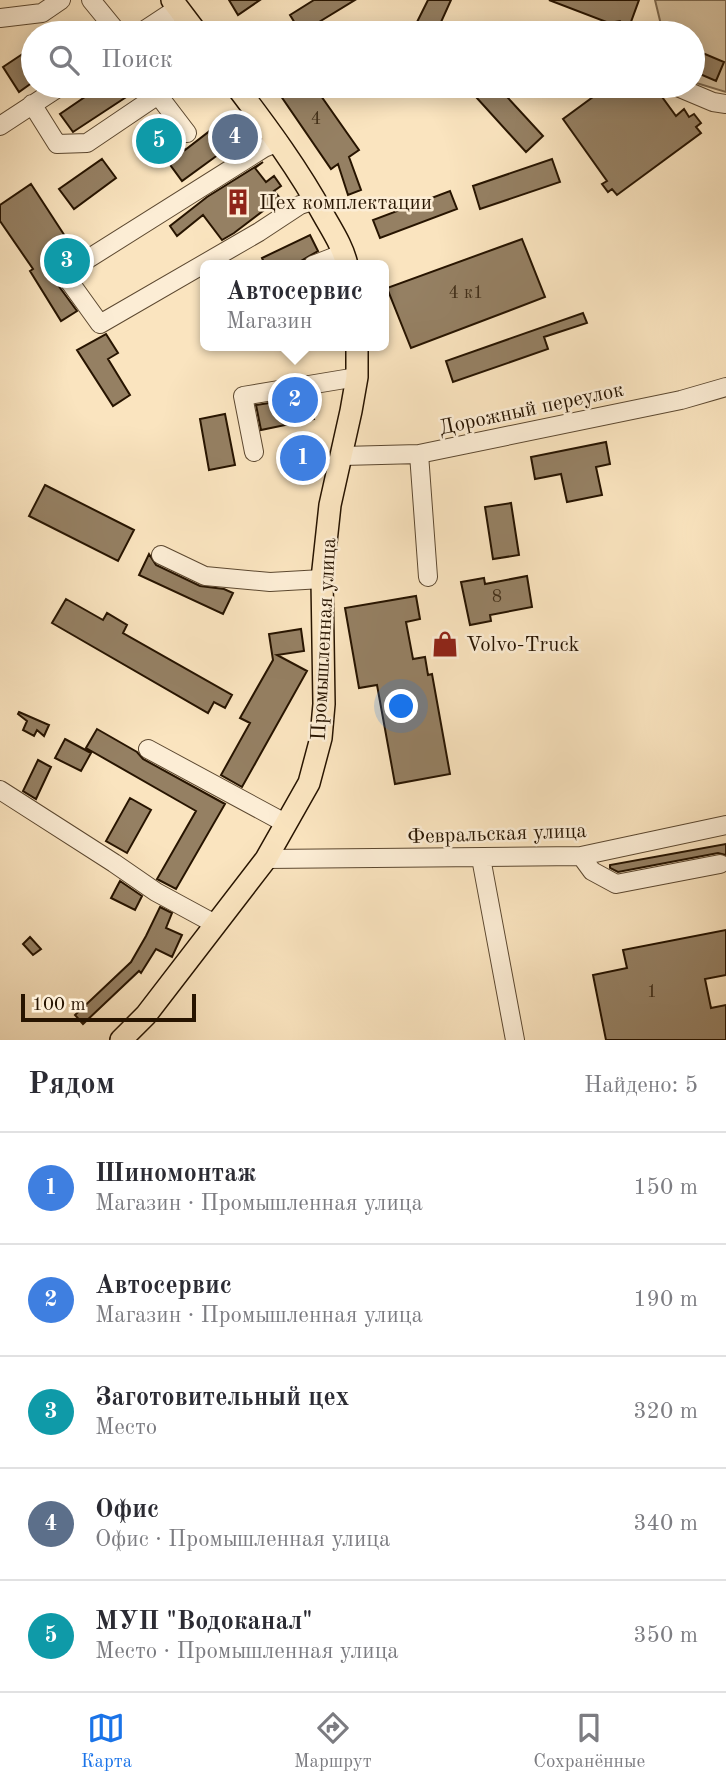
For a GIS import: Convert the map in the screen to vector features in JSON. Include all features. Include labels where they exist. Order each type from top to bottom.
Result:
[{"type":"main road","points":[[175,4],[188,21]]},
{"type":"main road","points":[[245,98],[279,142],[315,200],[346,259]]},
{"type":"main road","name":"Промышленная улица","points":[[121,1040],[146,1015],[267,859],[309,783],[321,738],[324,704],[322,579],[330,505],[343,456],[357,377],[358,351]]},
{"type":"street","points":[[0,18],[42,13],[61,0]]},
{"type":"street","points":[[91,0],[108,21]]},
{"type":"street","points":[[155,21],[175,4]]},
{"type":"street","points":[[705,97],[726,104]]},
{"type":"street","points":[[0,126],[42,98]]},
{"type":"street","points":[[32,104],[57,144],[87,142],[153,98]]},
{"type":"street","points":[[160,98],[187,133]]},
{"type":"street","points":[[200,266],[100,324],[64,275],[264,148],[279,142]]},
{"type":"street","points":[[211,260],[300,205],[315,200]]},
{"type":"street","points":[[254,452],[243,396],[357,377]]},
{"type":"street","name":"Дорожный переулок","points":[[343,456],[419,454],[681,400],[726,387]]},
{"type":"street","points":[[419,454],[428,577]]},
{"type":"street","points":[[162,555],[205,576],[270,582],[322,579]]},
{"type":"street","points":[[148,749],[285,823]]},
{"type":"street","points":[[0,790],[156,892],[215,923]]},
{"type":"street","name":"Февральская улица","points":[[267,859],[581,856],[726,825]]},
{"type":"street","points":[[581,856],[592,871],[616,884],[720,864]]},
{"type":"street","points":[[481,858],[514,1040]]},
{"type":"shaded area","points":[[655,0],[726,0],[726,92],[705,86],[705,21],[660,21]]},
{"type":"building","points":[[229,0],[260,0],[238,15]]},
{"type":"building","points":[[314,0],[355,0],[321,21],[294,21],[290,15]]},
{"type":"building","points":[[428,0],[451,0],[442,21],[418,21]]},
{"type":"building","points":[[549,0],[639,0],[631,21],[604,21]]},
{"type":"building","points":[[705,54],[724,62],[716,81],[705,76]]},
{"type":"building","points":[[21,55],[19,92],[3,67]]},
{"type":"building","points":[[83,98],[125,98],[73,132],[60,114]]},
{"type":"building","points":[[282,98],[322,98],[359,150],[349,157],[361,190],[348,195],[338,164],[331,169]]},
{"type":"building","points":[[477,98],[508,98],[543,136],[526,152]]},
{"type":"building","points":[[592,98],[663,98],[676,116],[684,109],[689,117],[694,114],[701,123],[696,127],[701,133],[617,195],[612,189],[608,192],[602,184],[607,181],[563,119]]},
{"type":"building","points":[[233,113],[255,140],[232,155],[226,149],[182,181],[165,158],[157,164],[137,137],[162,119],[185,150]]},
{"type":"building","points":[[102,159],[116,178],[74,209],[59,189]]},
{"type":"building","points":[[552,159],[560,182],[480,209],[473,186]]},
{"type":"building","name":"Цех комплектации","points":[[263,162],[255,168],[266,182],[274,176],[281,186],[274,191],[280,198],[222,240],[203,215],[177,236],[170,226],[207,197]]},
{"type":"building","points":[[31,184],[76,253],[54,270],[55,281],[77,311],[61,321],[30,271],[33,269],[0,221],[0,205]]},
{"type":"building","points":[[450,191],[457,209],[380,238],[373,220]]},
{"type":"building","points":[[310,235],[318,251],[303,260],[262,258]]},
{"type":"building","points":[[522,239],[545,297],[411,348],[389,287]]},
{"type":"building","points":[[583,313],[587,323],[544,337],[548,349],[453,382],[446,361]]},
{"type":"building","points":[[106,334],[118,353],[108,359],[130,395],[113,406],[77,350]]},
{"type":"building","points":[[309,397],[314,419],[261,430],[256,405]]},
{"type":"building","points":[[225,414],[235,465],[209,470],[200,419]]},
{"type":"building","points":[[606,442],[610,464],[596,467],[602,495],[567,502],[561,474],[535,479],[531,457]]},
{"type":"building","points":[[45,485],[134,530],[118,561],[29,516]]},
{"type":"building","points":[[511,503],[519,555],[493,559],[485,507]]},
{"type":"building","points":[[149,554],[156,565],[200,586],[233,593],[223,614],[139,575]]},
{"type":"building","points":[[527,576],[532,607],[490,615],[491,621],[470,625],[461,582],[484,578],[485,584]]},
{"type":"building","points":[[416,596],[420,619],[406,622],[413,659],[425,657],[428,675],[432,674],[450,774],[395,784],[377,685],[359,688],[345,608]]},
{"type":"building","points":[[66,599],[103,620],[107,613],[127,625],[123,633],[232,695],[225,708],[214,702],[208,713],[52,623]]},
{"type":"building","points":[[301,629],[304,651],[277,655],[307,671],[242,787],[221,775],[250,723],[240,718],[273,660],[269,634]]},
{"type":"building","points":[[19,712],[49,725],[44,736],[37,730],[34,736],[23,730],[27,721]]},
{"type":"building","points":[[97,729],[137,752],[143,759],[225,804],[176,889],[157,879],[196,811],[86,748]]},
{"type":"building","points":[[65,739],[91,753],[81,771],[55,758]]},
{"type":"building","points":[[38,760],[51,767],[36,799],[23,791]]},
{"type":"building","points":[[130,798],[151,810],[127,853],[106,841]]},
{"type":"building","points":[[726,844],[726,855],[718,853],[618,872],[610,868],[610,865]]},
{"type":"building","points":[[120,881],[142,896],[135,910],[111,898]]},
{"type":"building","points":[[160,907],[172,913],[166,928],[182,935],[172,957],[156,949],[141,973],[139,971],[83,1024],[75,1015],[131,962]]},
{"type":"building","points":[[726,930],[726,975],[705,979],[711,1008],[726,1005],[726,1040],[606,1040],[593,975],[627,968],[623,950]]},
{"type":"building","points":[[30,937],[41,949],[33,955],[23,944]]},
{"type":"place","name":"Офис","points":[[235,137]]},
{"type":"place","name":"МУП \"Водоканал\"","points":[[159,141]]},
{"type":"place","name":"Цех комплектации","points":[[238,202]]},
{"type":"place","name":"Заготовительный цех","points":[[67,261]]},
{"type":"place","name":"Автосервис","points":[[295,400]]},
{"type":"place","name":"Шиномонтаж","points":[[303,458]]},
{"type":"place","name":"Volvo-Truck","points":[[445,644]]}]
